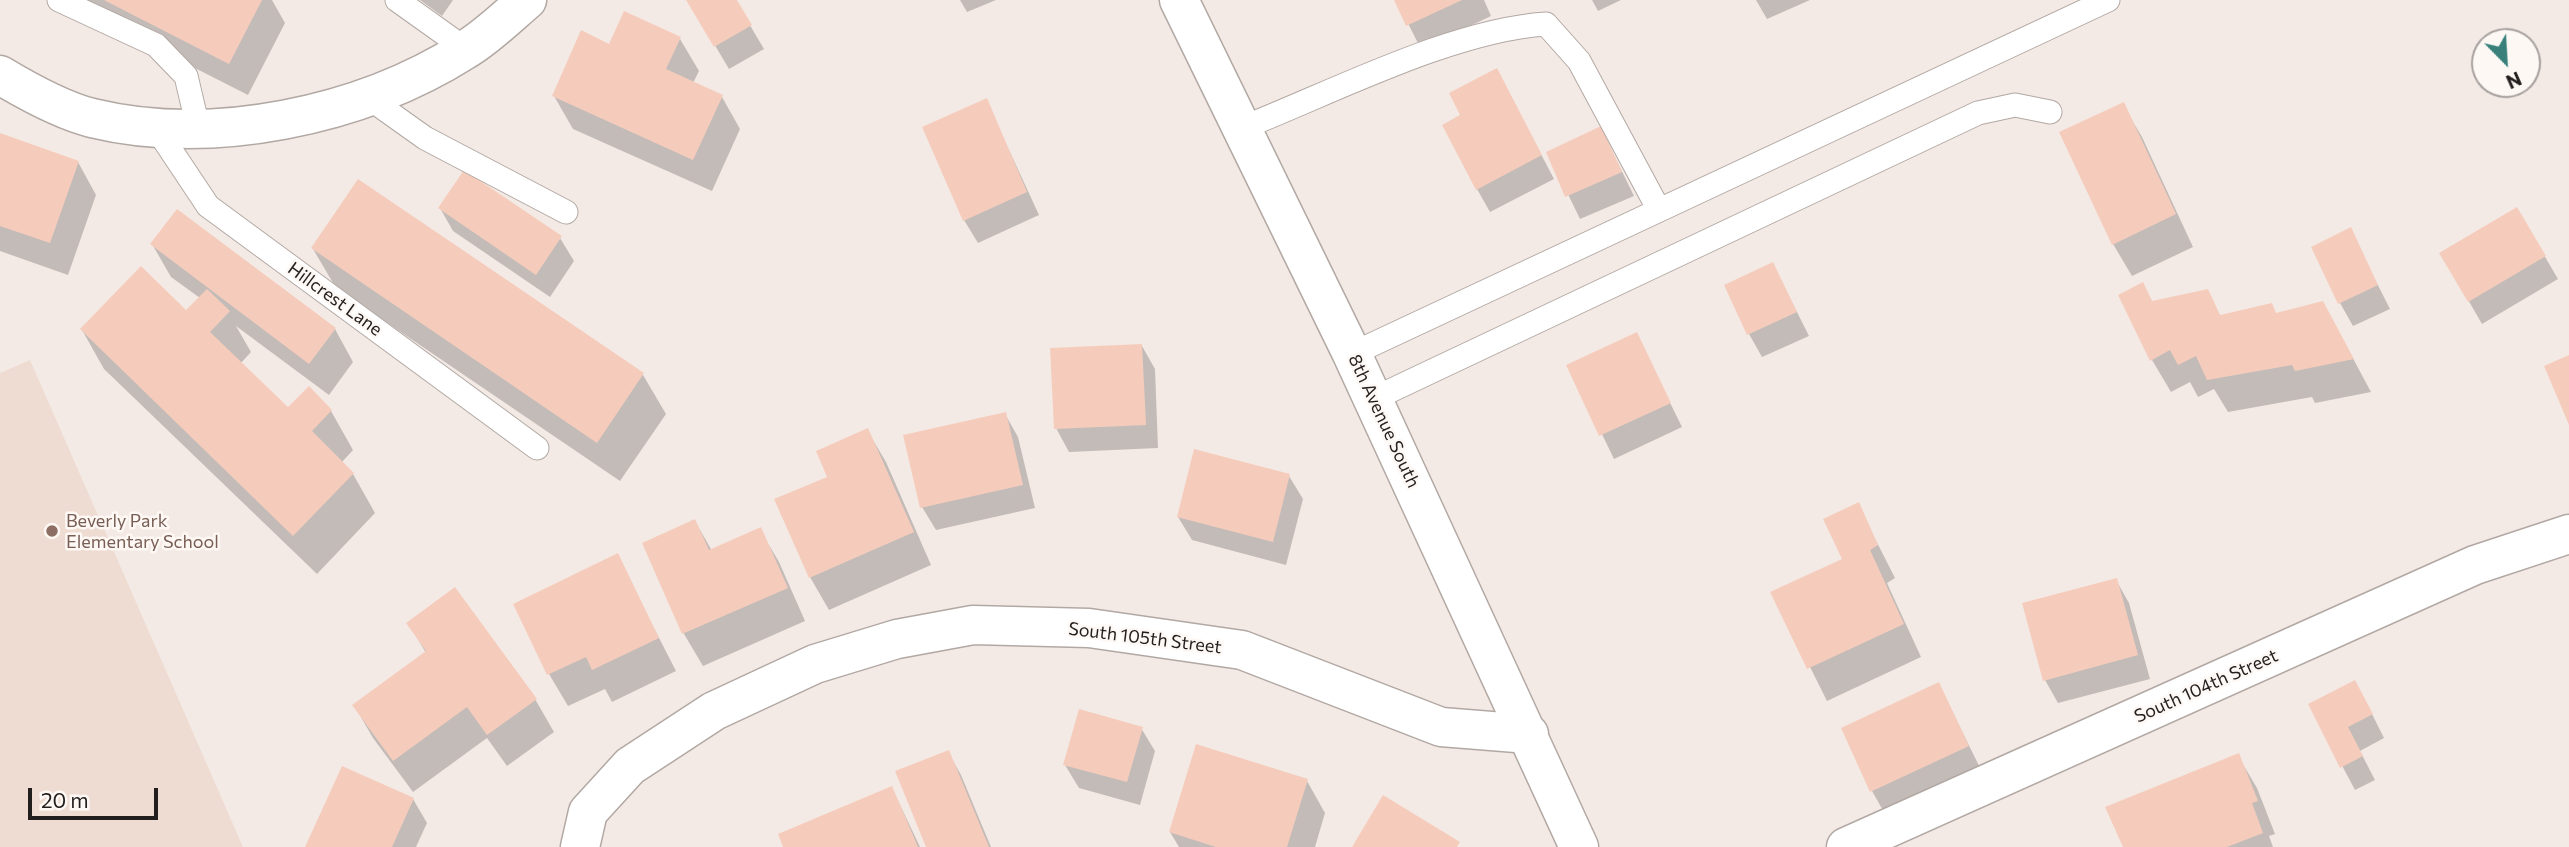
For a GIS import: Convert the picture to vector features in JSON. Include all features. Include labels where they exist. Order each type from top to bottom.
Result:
[{"type":"street","points":[[0,75],[89,117],[156,128],[268,125],[366,96],[417,77],[467,50],[527,0]]},
{"type":"street","name":"8th Avenue South","points":[[1179,0],[1352,354],[1579,847]]},
{"type":"street","name":"South 104th Street","points":[[1846,847],[2475,565],[2569,534]]},
{"type":"street","name":"South 105th Street","points":[[584,830],[630,766],[714,711],[815,664],[897,639],[973,625],[1089,628],[1242,650],[1441,727],[1529,734]]},
{"type":"lane","points":[[59,0],[156,45],[186,76],[198,127]]},
{"type":"lane","points":[[397,0],[467,50]]},
{"type":"lane","points":[[1352,354],[2108,0]]},
{"type":"lane","points":[[1242,128],[1429,52],[1513,26],[1546,24],[1579,61],[1659,210]]},
{"type":"lane","points":[[366,96],[425,138],[566,212]]},
{"type":"lane","points":[[1373,399],[1978,113],[2015,105],[2050,112]]},
{"type":"lane","name":"Hillcrest Lane","points":[[156,128],[208,206],[537,448]]},
{"type":"shaded area","name":"Beverly Park Elementary School","points":[[30,360],[243,847],[0,847],[0,373]]},
{"type":"building","points":[[104,0],[262,0],[229,64]]},
{"type":"building","points":[[686,0],[737,0],[752,25],[714,47]]},
{"type":"building","points":[[1394,0],[1462,0],[1406,26]]},
{"type":"building","points":[[624,11],[681,37],[666,69],[723,95],[693,160],[552,96],[581,30],[609,44]]},
{"type":"building","points":[[1497,68],[1542,155],[1476,190],[1442,125],[1460,115],[1449,93]]},
{"type":"building","points":[[987,98],[1027,192],[963,221],[922,127]]},
{"type":"building","points":[[2124,102],[2176,214],[2112,245],[2059,132]]},
{"type":"building","points":[[1601,126],[1622,172],[1565,197],[1546,152]]},
{"type":"building","points":[[0,133],[79,161],[50,243],[0,226]]},
{"type":"building","points":[[464,170],[562,236],[536,275],[438,208]]},
{"type":"building","points":[[358,179],[644,373],[597,443],[311,248]]},
{"type":"building","points":[[2517,207],[2546,256],[2468,302],[2439,253]]},
{"type":"building","points":[[177,209],[336,328],[309,364],[150,244]]},
{"type":"building","points":[[2351,227],[2378,285],[2338,304],[2311,247]]},
{"type":"building","points":[[1773,262],[1797,312],[1747,335],[1724,285]]},
{"type":"building","points":[[141,266],[186,310],[207,289],[230,311],[210,332],[288,407],[309,386],[332,410],[312,431],[354,473],[293,536],[80,329]]},
{"type":"building","points":[[2143,282],[2152,301],[2208,289],[2220,315],[2272,303],[2276,313],[2323,301],[2354,359],[2295,371],[2292,365],[2207,380],[2196,356],[2178,365],[2170,350],[2150,361],[2118,295]]},
{"type":"building","points":[[1637,332],[1671,403],[1599,436],[1566,365]]},
{"type":"building","points":[[1142,344],[1146,425],[1054,429],[1050,348]]},
{"type":"building","points":[[2569,355],[2569,425],[2544,366]]},
{"type":"building","points":[[1006,412],[1023,485],[920,508],[903,435]]},
{"type":"building","points":[[868,428],[914,532],[809,578],[774,499],[827,477],[816,451]]},
{"type":"building","points":[[1194,449],[1290,474],[1273,542],[1177,517]]},
{"type":"building","points":[[1859,502],[1878,545],[1870,550],[1904,624],[1807,669],[1770,592],[1842,559],[1823,519]]},
{"type":"building","points":[[695,519],[709,550],[761,527],[788,588],[682,634],[642,543]]},
{"type":"building","points":[[618,553],[659,638],[592,670],[586,657],[547,675],[513,604]]},
{"type":"building","points":[[2117,578],[2138,655],[2043,681],[2022,603]]},
{"type":"building","points":[[455,587],[537,699],[487,735],[467,707],[393,761],[352,705],[426,651],[406,623]]},
{"type":"building","points":[[2355,680],[2373,714],[2348,727],[2363,756],[2340,768],[2308,704]]},
{"type":"building","points":[[1939,682],[1969,746],[1870,792],[1841,728]]},
{"type":"building","points":[[1079,709],[1143,727],[1127,782],[1063,765]]},
{"type":"building","points":[[1196,744],[1308,779],[1287,847],[1216,847],[1169,832]]},
{"type":"building","points":[[949,750],[989,847],[926,847],[895,771]]},
{"type":"building","points":[[2239,753],[2258,801],[2252,803],[2263,833],[2227,847],[2123,847],[2105,807]]},
{"type":"building","points":[[342,766],[414,798],[392,847],[305,847]]},
{"type":"building","points":[[892,786],[918,847],[783,847],[778,834]]},
{"type":"building","points":[[1383,795],[1460,842],[1457,847],[1352,847]]},
{"type":"place","name":"Beverly Park Elementary School","points":[[52,531]]}]
